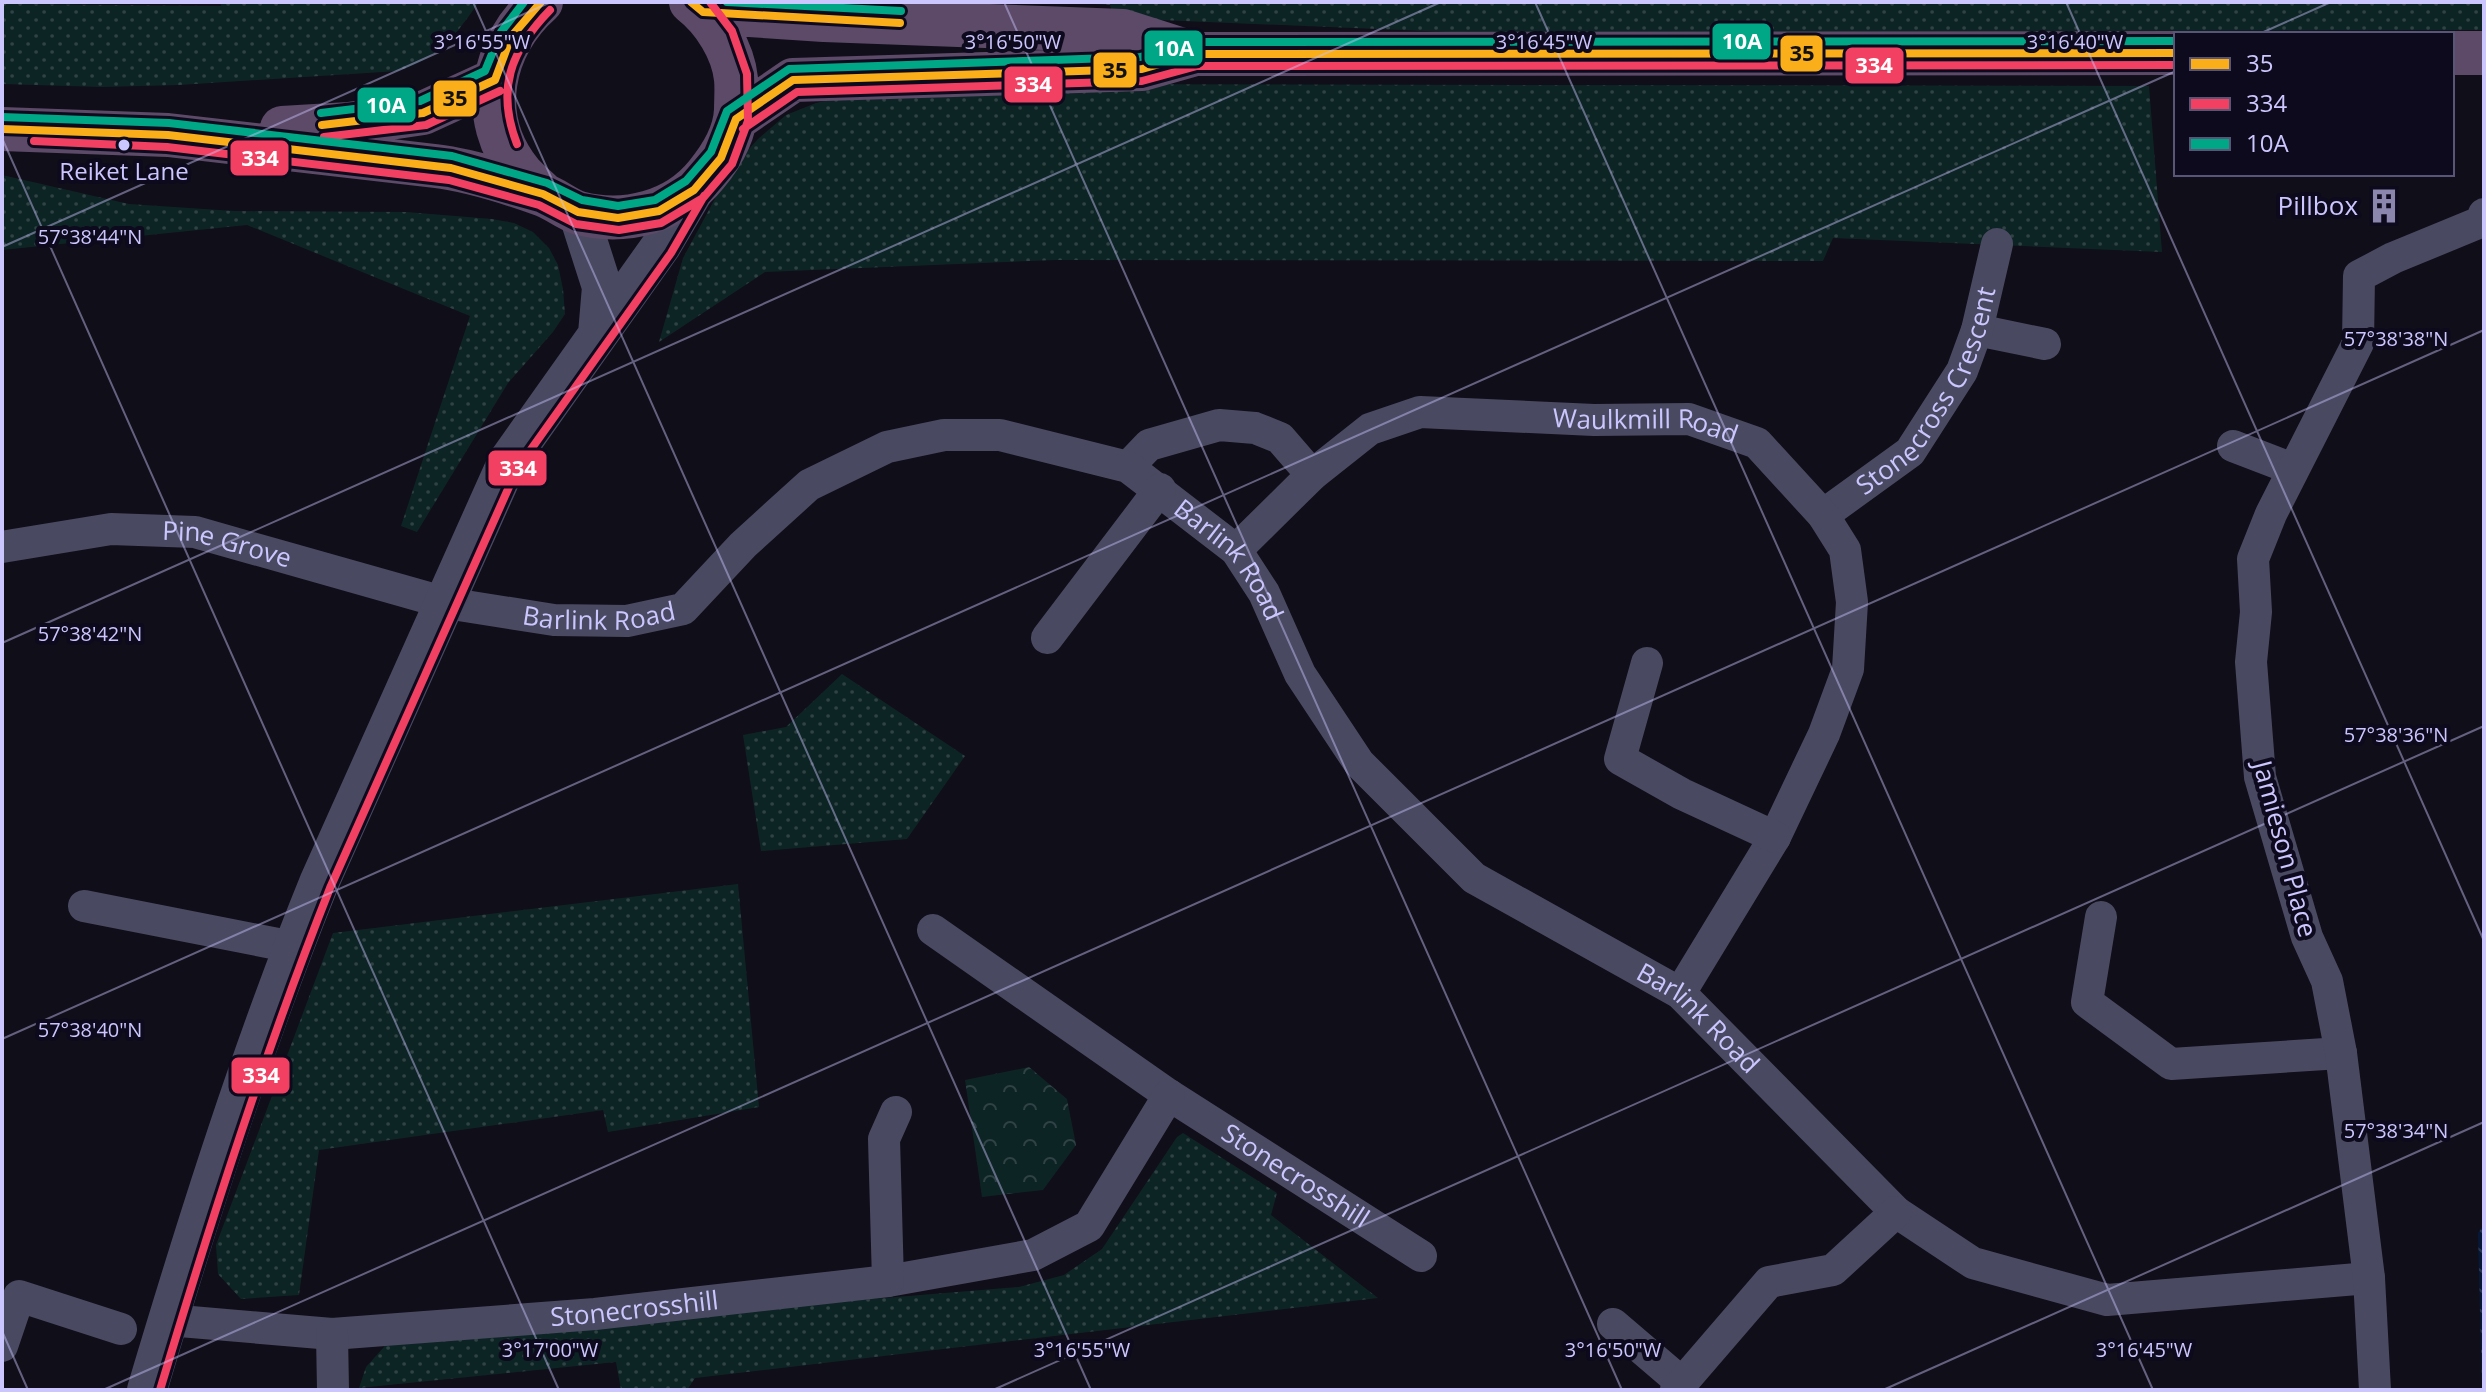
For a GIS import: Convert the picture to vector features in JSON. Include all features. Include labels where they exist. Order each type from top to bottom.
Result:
[{"type":"highway","points":[[541,2],[523,18],[504,47],[495,80],[495,113],[504,144],[520,172],[560,203]]},
{"type":"highway","points":[[697,7],[824,20],[1123,31],[1195,54]]},
{"type":"highway","points":[[2,129],[168,135],[451,168],[618,218],[659,211],[694,190],[721,158],[736,119],[736,78],[721,36],[697,7]]},
{"type":"highway","points":[[736,119],[793,80],[1142,69],[1195,54],[2174,53]]},
{"type":"highway","points":[[2454,53],[2484,53]]},
{"type":"highway","points":[[168,135],[349,124],[423,113],[495,80]]},
{"type":"street","points":[[147,1390],[225,1141],[293,947],[507,463],[661,246],[694,190]]},
{"type":"street","points":[[560,203],[602,287],[598,334]]},
{"type":"street","name":"Jamieson Place","points":[[2375,1390],[2369,1278],[2341,1053],[2327,981],[2307,937],[2260,777],[2251,662],[2256,612],[2253,559],[2293,469],[2358,343],[2359,276],[2393,258],[2483,221],[2484,214]]},
{"type":"street","name":"Stonecross Crescent","points":[[1823,515],[1910,452],[1962,371],[1977,330],[1997,244]]},
{"type":"street","points":[[1977,330],[2045,344]]},
{"type":"street","name":"Waulkmill Road","points":[[1236,550],[1312,475],[1370,429],[1420,412],[1594,420],[1689,419],[1757,443],[1823,515],[1845,550],[1852,602],[1848,669],[1824,734],[1775,837],[1680,993]]},
{"type":"street","points":[[1128,467],[1149,445],[1219,425],[1255,428],[1280,438],[1312,475]]},
{"type":"street","name":"Barlink Road","points":[[446,603],[554,620],[627,621],[683,609],[743,545],[809,485],[887,447],[944,435],[1000,435],[1128,467],[1236,550],[1264,593],[1300,674],[1359,763],[1474,878],[1680,993],[1896,1212],[1973,1263],[2107,1300],[2369,1278]]},
{"type":"street","points":[[2233,446],[2293,469]]},
{"type":"street","name":"Barlink Road","points":[[1047,638],[1160,489]]},
{"type":"street","name":"Pine Grove","points":[[2,547],[111,529],[195,532],[446,603]]},
{"type":"street","points":[[1647,663],[1620,759],[1682,794],[1775,837]]},
{"type":"street","points":[[84,906],[293,947]]},
{"type":"street","points":[[2101,917],[2087,1002],[2171,1064],[2341,1053]]},
{"type":"street","name":"Stonecrosshill","points":[[933,930],[1169,1095],[1421,1256]]},
{"type":"street","name":"Stonecrosshill","points":[[168,1320],[332,1334],[595,1314],[888,1281],[1033,1255],[1089,1226],[1169,1095]]},
{"type":"street","points":[[888,1281],[884,1139],[896,1112]]},
{"type":"street","points":[[1613,1324],[1679,1387],[1769,1282],[1833,1270],[1896,1212]]},
{"type":"street","points":[[2,1346],[19,1296],[121,1329]]},
{"type":"street","points":[[332,1334],[333,1390]]},
{"type":"green space","points":[[220,2],[479,2],[462,26],[436,52],[398,71],[179,85],[102,87],[2,84],[2,4],[221,6]]},
{"type":"green space","points":[[1066,2],[2484,2],[2484,30],[1473,33],[1113,18],[1110,5]]},
{"type":"green space","points":[[1015,84],[2149,86],[2162,252],[1833,238],[1823,261],[1055,260],[765,272],[659,342],[683,258],[731,169],[758,139],[786,115],[816,103],[853,95]]},
{"type":"green space","points":[[2,175],[129,204],[234,211],[406,212],[514,223],[533,232],[549,248],[558,265],[565,314],[508,383],[417,532],[401,526],[470,316],[247,225],[2,250]]},
{"type":"green space","points":[[842,674],[965,756],[907,839],[761,851],[743,735],[786,727]]},
{"type":"green space","points":[[738,884],[759,1107],[608,1132],[603,1110],[319,1150],[299,1295],[241,1299],[218,1274],[216,1245],[333,933]]},
{"type":"green space","points":[[1029,1067],[1067,1099],[1076,1145],[1043,1190],[982,1197],[965,1080]]},
{"type":"green space","points":[[1183,1133],[1277,1193],[1271,1215],[1378,1298],[695,1378],[687,1390],[621,1390],[616,1362],[359,1388],[366,1367],[392,1338],[1019,1287],[1064,1275],[1102,1249],[1177,1137]]},
{"type":"water","points":[[2484,1225],[2484,1390],[2482,1390],[2478,1233]]},
{"type":"transit line","name":"10A","points":[[321,113],[420,101],[485,71],[501,32],[524,2]]},
{"type":"transit line","name":"35","points":[[322,125],[423,113],[495,80],[511,37],[541,2]]},
{"type":"transit line","name":"35","points":[[691,2],[703,12],[900,23]]},
{"type":"transit line","name":"334","points":[[34,141],[167,147],[449,180],[539,205],[576,224],[619,230],[661,223],[703,198],[732,164],[748,121],[747,74],[732,31],[710,2]]},
{"type":"transit line","name":"10A","points":[[727,2],[901,11]]},
{"type":"transit line","name":"334","points":[[517,144],[508,106],[511,72],[525,41],[550,10]]},
{"type":"transit line","name":"10A","points":[[2,117],[169,123],[452,156],[547,183],[582,200],[618,206],[655,200],[686,181],[711,152],[727,111],[789,69],[1140,57],[1195,42],[2174,41]]},
{"type":"transit line","name":"35","points":[[2,129],[168,135],[451,168],[543,194],[578,212],[618,218],[659,211],[694,190],[721,158],[736,119],[793,80],[1142,69],[1195,54],[2174,53]]},
{"type":"transit line","name":"334","points":[[743,129],[797,92],[1142,81],[1197,66],[2174,65]]},
{"type":"transit line","name":"334","points":[[324,137],[426,125],[500,91]]},
{"type":"transit line","name":"334","points":[[160,1390],[240,1137],[330,888],[517,469],[671,253],[704,196]]},
{"type":"place","name":"Reiket Lane","points":[[124,145]]},
{"type":"place","name":"Pillbox","points":[[2384,206]]}]
